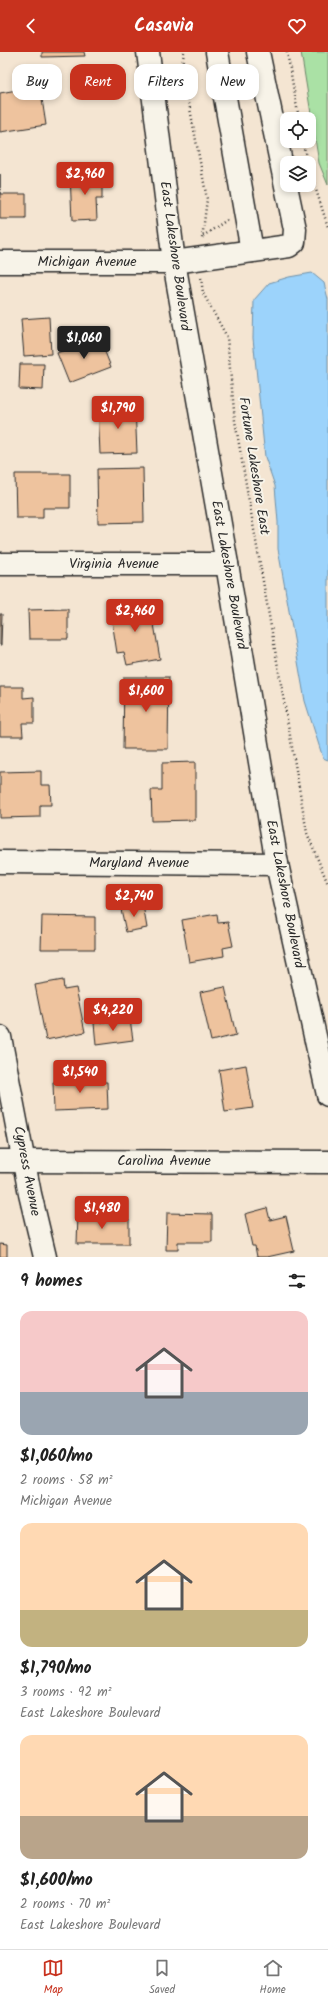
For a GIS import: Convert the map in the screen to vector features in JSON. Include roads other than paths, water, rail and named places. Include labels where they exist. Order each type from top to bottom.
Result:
[{"type":"street","name":"East Lakeshore Boulevard","points":[[148,52],[174,262],[228,564],[277,864],[328,1095]]},
{"type":"street","points":[[217,52],[252,251]]},
{"type":"street","name":"Michigan Avenue","points":[[0,262],[174,262],[289,246],[294,242],[296,236],[258,52]]},
{"type":"street","name":"Virginia Avenue","points":[[0,564],[228,564]]},
{"type":"street","name":"Maryland Avenue","points":[[0,862],[277,864]]},
{"type":"street","name":"Cypress Avenue","points":[[0,1038],[25,1161],[30,1194],[45,1257]]},
{"type":"street","name":"Carolina Avenue","points":[[0,1161],[328,1162]]},
{"type":"water","points":[[312,273],[324,283],[328,299],[328,760],[323,758],[305,701],[278,549],[278,522],[275,486],[265,457],[253,338],[254,300],[269,283],[289,277]]}]
